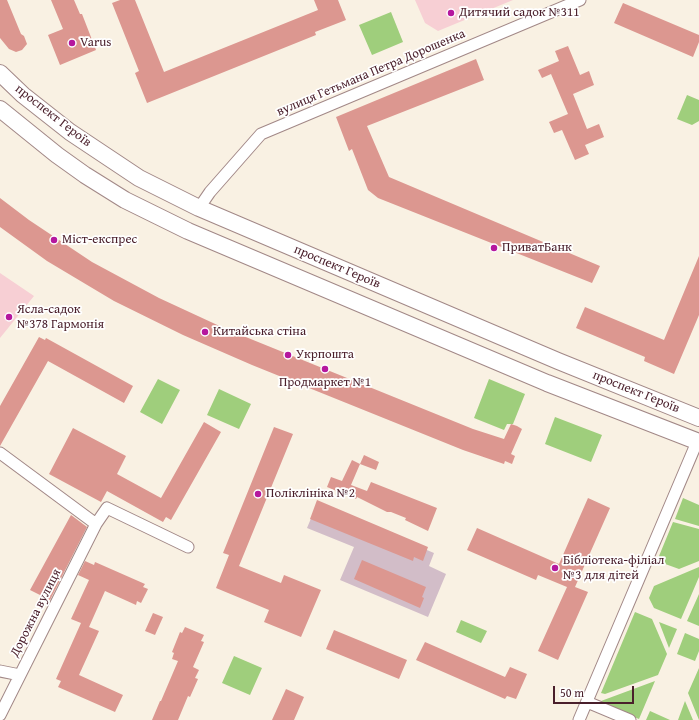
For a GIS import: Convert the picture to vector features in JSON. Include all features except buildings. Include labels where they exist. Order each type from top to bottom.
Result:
[{"type":"main road","name":"проспект Героїв","points":[[0,73],[23,95],[70,132],[139,178],[199,208],[558,361],[699,418]]},
{"type":"main road","name":"проспект Героїв","points":[[0,109],[85,175],[125,200],[188,232],[547,383],[698,440]]},
{"type":"street","name":"вулиця Гетьмана Петра Дорошенка","points":[[199,208],[210,192],[261,134],[580,0]]},
{"type":"street","points":[[579,720],[698,440]]},
{"type":"street","points":[[0,453],[96,524]]},
{"type":"street","name":"Дорожна вулиця","points":[[0,715],[96,524],[107,508],[188,547]]},
{"type":"street","points":[[0,671],[20,675]]},
{"type":"street","points":[[587,702],[630,720]]},
{"type":"shaded area","name":"Дитячий садок №311","points":[[415,0],[513,0],[438,31],[425,23]]},
{"type":"shaded area","name":"Ясла-садок №378 Гармонія","points":[[0,273],[34,296],[0,338]]},
{"type":"shaded area","points":[[317,504],[434,553],[429,566],[446,574],[428,617],[340,580],[354,547],[307,528]]},
{"type":"green space","points":[[391,12],[403,42],[372,55],[359,25]]},
{"type":"green space","points":[[687,95],[699,100],[699,121],[692,125],[677,119]]},
{"type":"green space","points":[[158,379],[180,390],[162,424],[140,412]]},
{"type":"green space","points":[[489,379],[525,394],[513,424],[507,424],[504,430],[474,418]]},
{"type":"green space","points":[[219,389],[251,404],[239,429],[207,415]]},
{"type":"green space","points":[[555,417],[602,435],[591,462],[545,444]]},
{"type":"green space","points":[[683,498],[699,505],[699,526],[675,519]]},
{"type":"green space","points":[[673,522],[699,529],[699,561],[679,569],[657,561]]},
{"type":"green space","points":[[699,567],[699,577],[681,619],[654,608],[649,598],[654,586]]},
{"type":"green space","points":[[699,594],[699,626],[687,621]]},
{"type":"green space","points":[[635,612],[652,619],[667,654],[658,675],[605,694],[601,693]]},
{"type":"green space","points":[[461,620],[487,631],[481,643],[456,632]]},
{"type":"green space","points":[[659,622],[677,629],[669,648]]},
{"type":"green space","points":[[685,633],[699,639],[699,651],[695,661],[677,654]]},
{"type":"green space","points":[[234,656],[262,668],[250,695],[222,683]]},
{"type":"green space","points":[[699,668],[699,720],[688,693]]},
{"type":"green space","points":[[655,681],[639,719],[601,703],[601,701]]},
{"type":"green space","points":[[685,701],[693,720],[678,720]]},
{"type":"green space","points":[[650,711],[670,720],[646,720]]},
{"type":"place","name":"Дитячий садок №311","points":[[451,13]]},
{"type":"place","name":"Varus","points":[[72,43]]},
{"type":"place","name":"Міст-експрес","points":[[54,240]]},
{"type":"place","name":"ПриватБанк","points":[[494,248]]},
{"type":"place","name":"Ясла-садок №378 Гармонія","points":[[9,317]]},
{"type":"place","name":"Китайська стіна","points":[[205,332]]},
{"type":"place","name":"Укрпошта","points":[[288,355]]},
{"type":"place","name":"Продмаркет №1","points":[[325,369]]},
{"type":"place","name":"Поліклініка №2","points":[[258,494]]},
{"type":"place","name":"Бібліотека-філіал №3 для дітей","points":[[555,568]]}]
